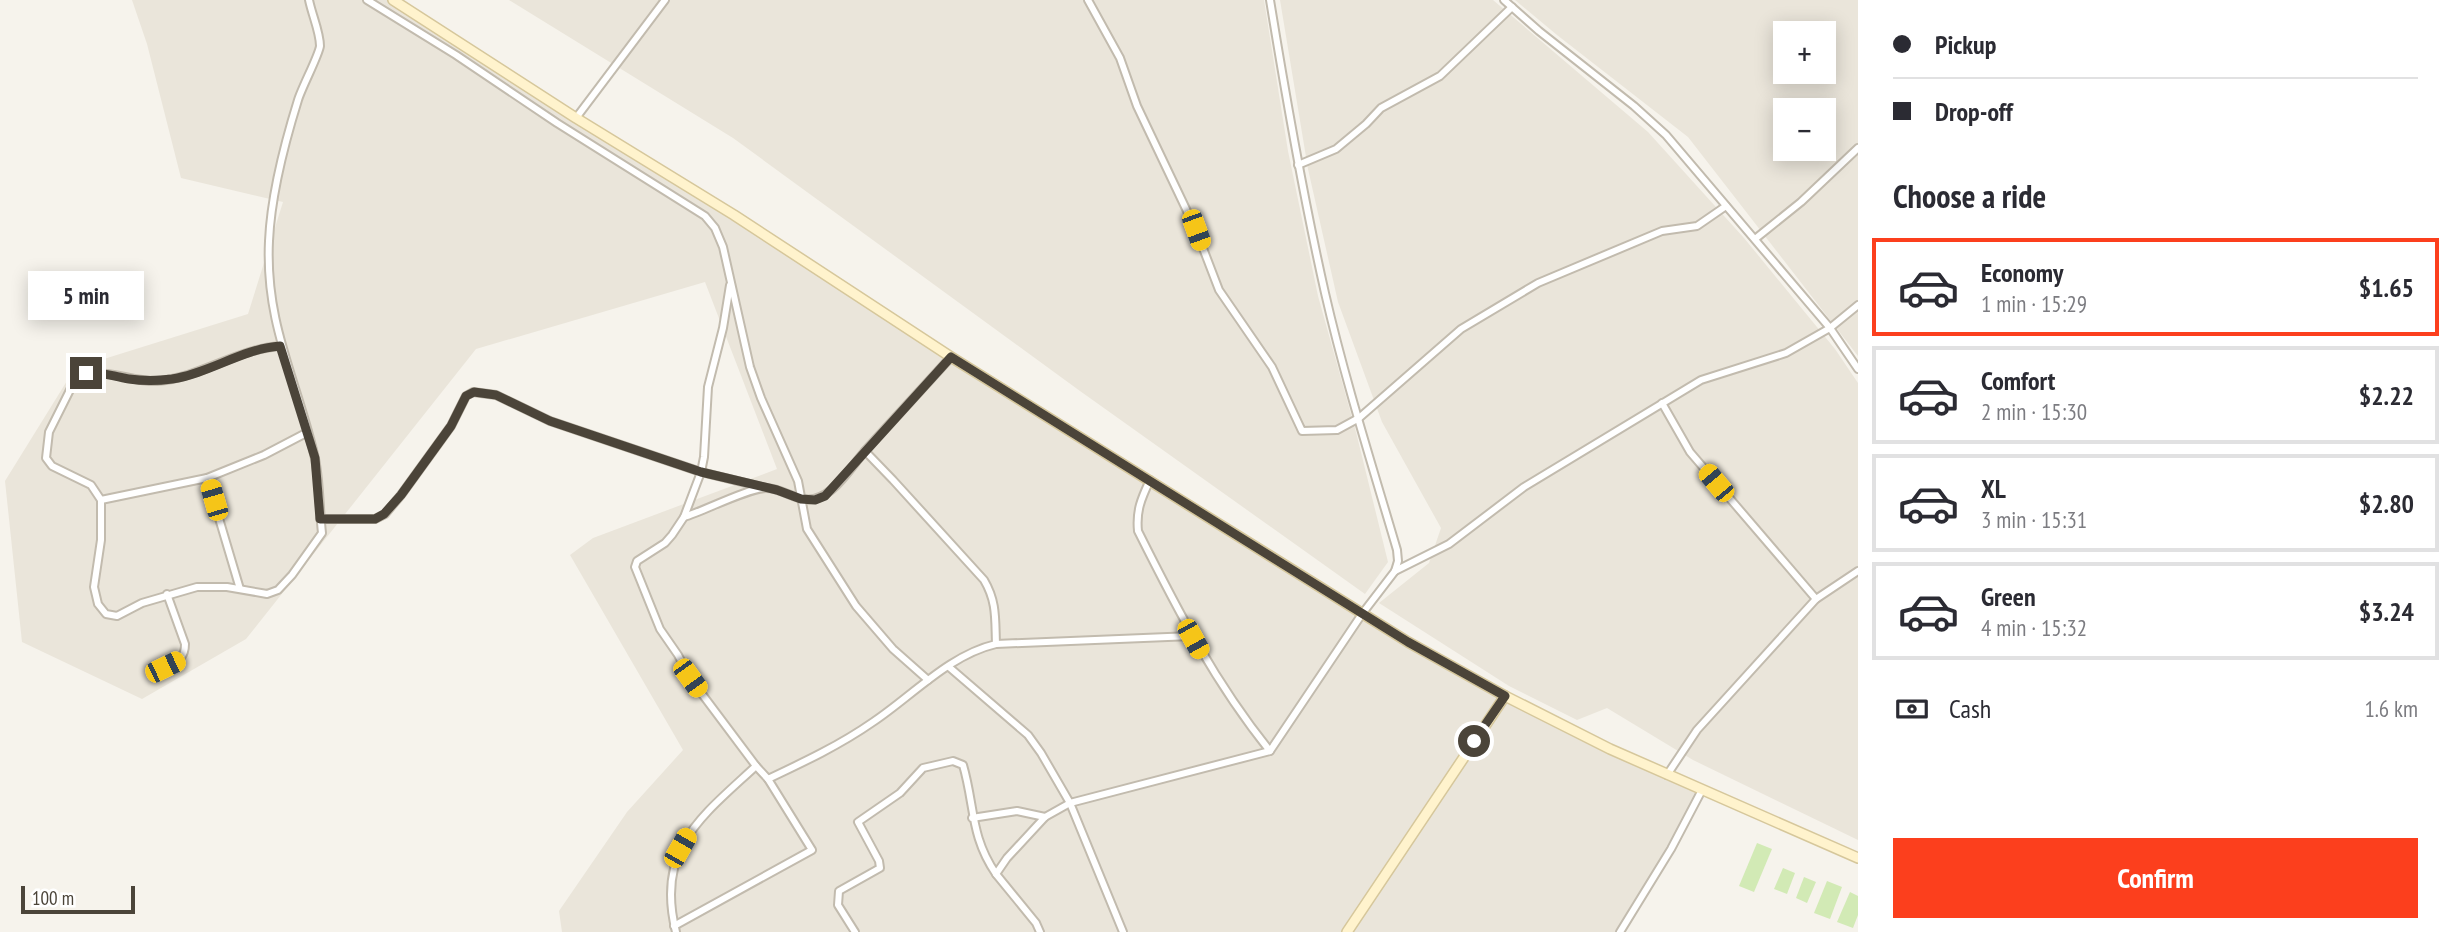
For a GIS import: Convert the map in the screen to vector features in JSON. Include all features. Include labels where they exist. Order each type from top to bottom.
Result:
[{"type":"main road","points":[[393,0],[576,118],[734,215],[951,357],[1408,642],[1505,696],[1667,775],[1858,858]]},
{"type":"main road","points":[[1347,932],[1505,696]]},
{"type":"street","points":[[280,346],[262,347],[183,377],[155,381],[95,372],[80,375],[75,382],[49,432],[46,458],[52,466],[90,485],[101,500],[101,540],[94,587],[98,604],[106,614],[117,616],[142,603],[197,587],[227,587],[267,594],[278,590],[322,533],[315,458],[280,346],[271,298],[269,239],[273,204],[298,100],[305,78],[320,51],[309,0]]},
{"type":"street","points":[[367,0],[705,216],[715,228],[723,247],[750,367],[798,481],[807,529],[856,606],[893,649],[928,680]]},
{"type":"street","points":[[576,118],[665,0]]},
{"type":"street","points":[[1088,0],[1120,58],[1137,106],[1196,230],[1219,290],[1272,367],[1302,431],[1337,430],[1359,418],[1461,329],[1538,283],[1662,231],[1697,226],[1726,206]]},
{"type":"street","points":[[996,874],[1045,817],[1070,803],[1270,751],[1362,614],[1395,571],[1397,550],[1347,381],[1325,293],[1298,164],[1270,0]]},
{"type":"street","points":[[1504,0],[1667,135],[1830,328],[1858,369]]},
{"type":"street","points":[[1298,164],[1336,149],[1358,132],[1381,108],[1440,76],[1512,6]]},
{"type":"street","points":[[1755,239],[1801,202],[1858,148]]},
{"type":"street","points":[[730,283],[723,328],[708,387],[701,472],[684,517],[665,542],[637,561],[635,567],[660,629],[690,678],[768,779],[812,850],[675,929],[671,899],[672,881],[680,848],[687,834],[716,802],[756,766]]},
{"type":"street","points":[[1395,571],[1449,544],[1524,487],[1701,380],[1786,353],[1830,328],[1858,305]]},
{"type":"street","points":[[320,519],[375,519],[384,514],[451,426],[466,396],[474,392],[496,395],[550,421],[701,472],[801,499],[815,500],[825,496],[951,357]]},
{"type":"street","points":[[1662,403],[1690,452],[1816,598]]},
{"type":"street","points":[[101,500],[207,478],[264,455],[308,432]]},
{"type":"street","points":[[865,451],[984,580],[995,604],[996,644]]},
{"type":"street","points":[[207,478],[240,589]]},
{"type":"street","points":[[1150,480],[1136,515],[1138,531],[1192,636],[1223,688],[1270,751]]},
{"type":"street","points":[[684,517],[754,490],[767,488]]},
{"type":"street","points":[[1667,775],[1697,730],[1816,598],[1858,571]]},
{"type":"street","points":[[165,667],[181,659],[185,652],[185,644],[167,594]]},
{"type":"street","points":[[768,779],[822,753],[871,724],[928,680],[968,654],[996,644],[1192,636]]},
{"type":"street","points":[[949,667],[1028,735],[1041,753],[1070,803],[1123,932]]},
{"type":"street","points":[[855,932],[838,905],[839,891],[880,868],[879,861],[858,822],[900,793],[923,768],[953,761],[962,765],[972,818],[984,857],[1036,923],[1040,932]]},
{"type":"street","points":[[1620,932],[1671,849],[1702,790]]},
{"type":"street","points":[[972,818],[1017,811],[1045,817]]},
{"type":"shaded area","points":[[132,0],[393,0],[1433,657],[1702,790],[1620,932],[562,932],[559,911],[627,812],[683,750],[570,555],[593,538],[777,469],[705,282],[476,349],[246,639],[142,699],[22,642],[5,481],[75,368],[248,314],[283,202],[181,178],[147,44]]},
{"type":"shaded area","points":[[509,0],[1264,0],[1288,151],[1318,296],[1356,432],[1388,562],[1365,594],[1080,391],[733,138]]},
{"type":"shaded area","points":[[1280,0],[1493,0],[1648,132],[1744,238],[1835,349],[1858,383],[1858,840],[1693,760],[1607,708],[1577,720],[1509,686],[1379,603],[1429,563],[1441,528],[1382,422],[1338,302],[1308,169]]},
{"type":"shaded area","points":[[1515,0],[1858,0],[1858,356],[1688,137]]},
{"type":"green space","points":[[1757,843],[1772,849],[1754,892],[1739,886]]},
{"type":"green space","points":[[1783,868],[1795,873],[1787,894],[1774,889]]},
{"type":"green space","points":[[1804,877],[1816,882],[1807,903],[1796,898]]},
{"type":"green space","points":[[1827,881],[1842,887],[1830,919],[1814,913]]},
{"type":"green space","points":[[1850,892],[1858,896],[1858,915],[1853,928],[1837,922]]},
{"type":"route","points":[[86,373],[155,381],[183,377],[262,347],[280,346],[315,458],[320,519],[358,520],[375,519],[384,514],[451,426],[466,396],[474,392],[496,395],[550,421],[701,472],[777,490],[801,499],[815,500],[825,496],[951,357],[1362,614],[1505,696],[1474,741]]}]
